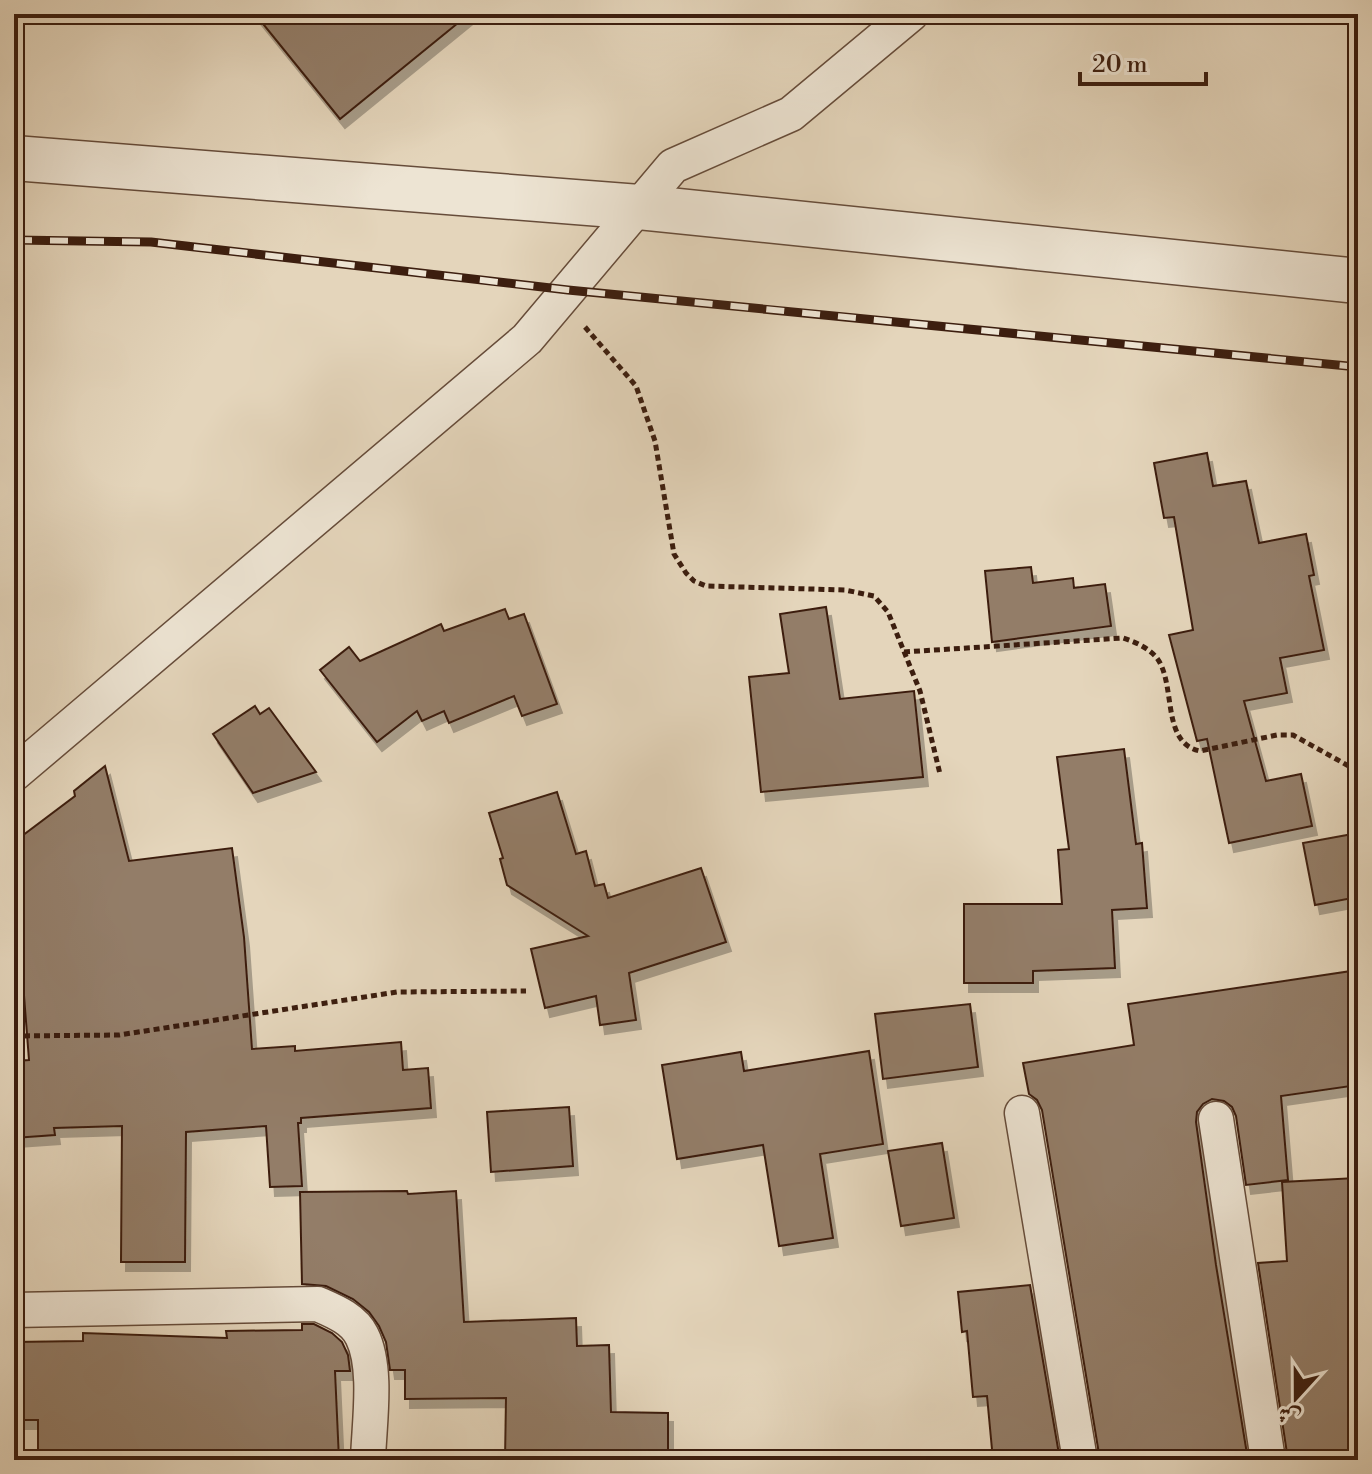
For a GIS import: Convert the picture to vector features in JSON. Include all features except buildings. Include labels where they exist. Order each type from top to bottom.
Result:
[{"type":"street","points":[[14,774],[527,339],[673,166],[791,114],[911,14]]},
{"type":"street","points":[[14,158],[639,207],[1358,281]]},
{"type":"street","points":[[1022,1113],[1080,1460]]},
{"type":"street","points":[[1216,1119],[1268,1460]]},
{"type":"street","points":[[14,1310],[318,1304],[330,1309],[341,1314],[362,1335],[371,1368],[368,1460]]},
{"type":"path","points":[[560,300],[636,386],[655,441],[674,554],[686,573],[706,586],[845,590],[874,596],[888,612],[920,691],[940,774]]},
{"type":"path","points":[[904,652],[1123,638],[1148,650],[1161,665],[1177,732],[1182,742],[1191,749],[1200,751],[1277,735],[1293,735],[1354,769]]},
{"type":"path","points":[[14,1036],[119,1035],[397,992],[526,991]]},
{"type":"railway","points":[[14,240],[151,242],[568,290],[1358,367]]}]
